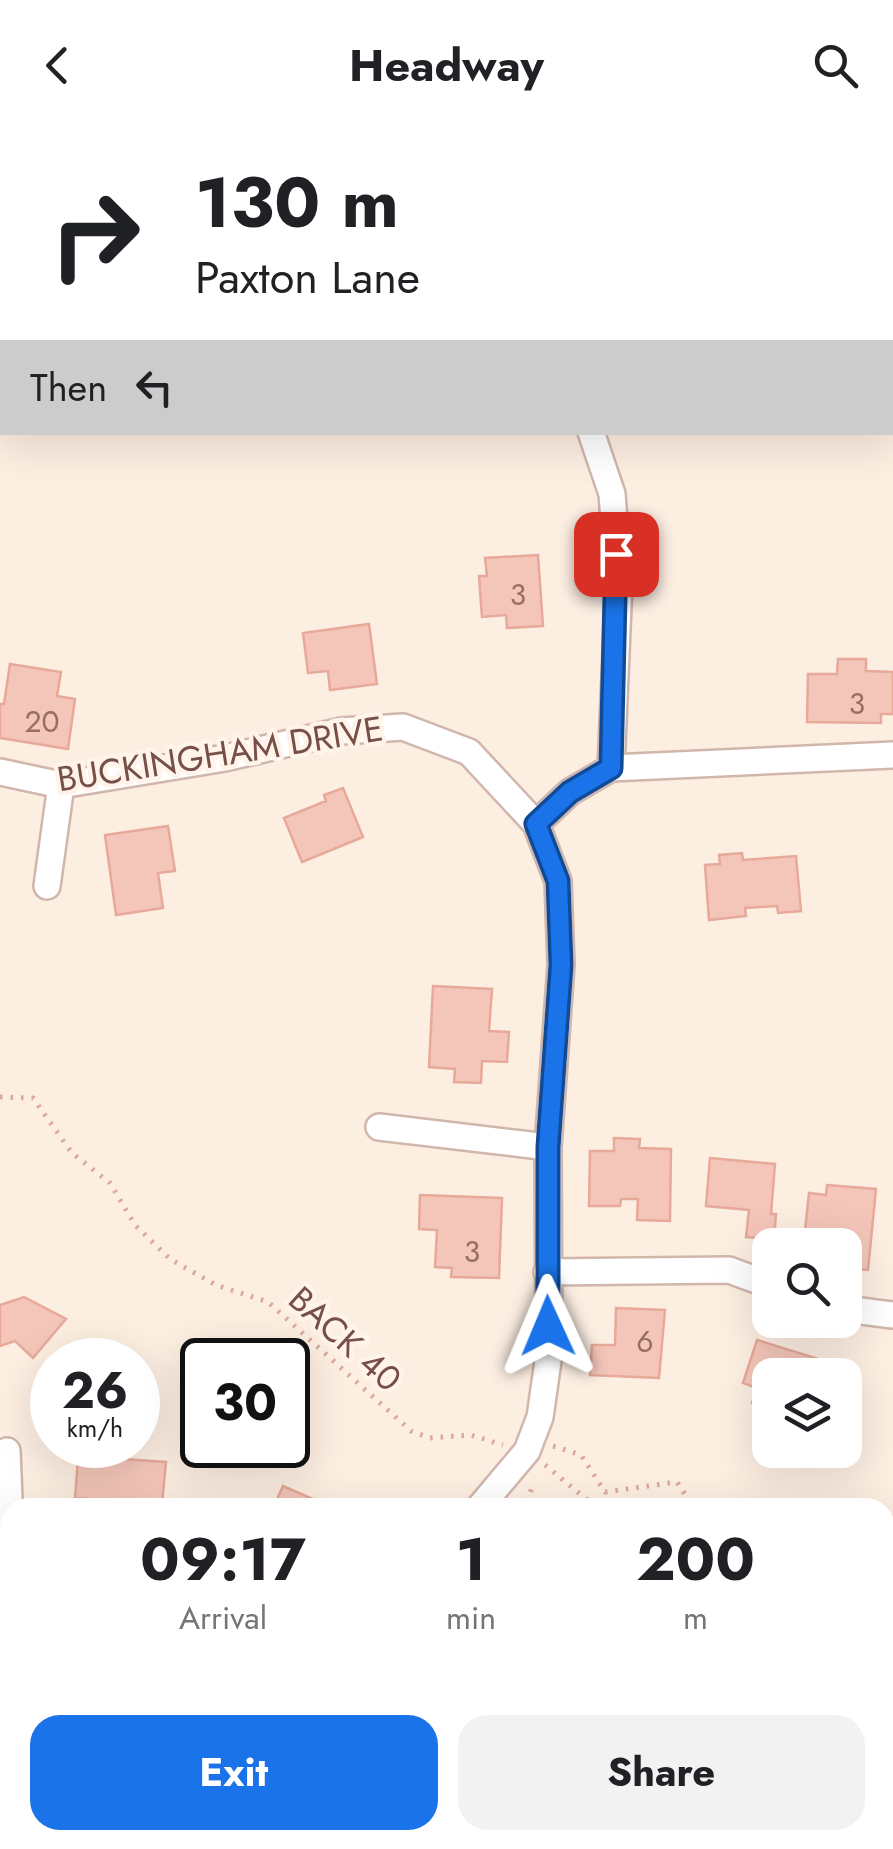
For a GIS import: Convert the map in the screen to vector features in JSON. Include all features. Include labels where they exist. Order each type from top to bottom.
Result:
[{"type":"street","points":[[593,435],[612,494],[618,584],[611,768]]},
{"type":"street","name":"BUCKINGHAM DRIVE","points":[[0,772],[60,785],[225,758],[341,731],[402,727],[469,752],[536,824],[558,881],[561,965],[548,1147],[549,1354],[540,1416],[528,1452],[490,1498]]},
{"type":"street","points":[[536,824],[570,792],[611,768],[893,754]]},
{"type":"street","points":[[47,886],[60,785]]},
{"type":"street","points":[[380,1126],[548,1147]]},
{"type":"street","points":[[547,1272],[728,1270],[752,1279]]},
{"type":"street","points":[[862,1311],[893,1315]]},
{"type":"street","points":[[7,1452],[9,1498]]},
{"type":"path","name":"BACK 40","points":[[0,1097],[33,1098],[72,1152],[110,1183],[135,1225],[170,1259],[216,1285],[268,1302],[411,1431],[430,1438],[471,1435],[528,1452],[556,1445],[581,1455],[606,1492],[677,1482],[687,1498]]},
{"type":"path","points":[[528,1452],[584,1498]]},
{"type":"building","points":[[538,555],[543,626],[507,628],[506,615],[482,617],[479,576],[487,576],[485,558]]},
{"type":"building","points":[[369,624],[377,684],[330,690],[328,671],[308,673],[303,633]]},
{"type":"building","points":[[838,659],[866,659],[866,671],[893,672],[893,714],[881,714],[881,723],[807,722],[808,674],[837,674]]},
{"type":"building","points":[[10,664],[61,672],[57,696],[75,699],[68,749],[0,738],[0,704],[4,704]]},
{"type":"building","points":[[343,788],[363,837],[302,862],[284,818],[326,801],[324,795]]},
{"type":"building","points":[[168,826],[175,871],[158,873],[163,908],[116,915],[105,835]]},
{"type":"building","points":[[742,853],[743,860],[796,856],[801,911],[778,913],[777,906],[745,908],[746,916],[709,920],[705,865],[720,864],[719,855]]},
{"type":"building","points":[[433,986],[492,989],[489,1031],[509,1032],[507,1062],[482,1061],[481,1083],[454,1082],[455,1069],[429,1067]]},
{"type":"building","points":[[614,1138],[640,1139],[639,1148],[671,1149],[670,1221],[637,1220],[638,1199],[621,1199],[620,1206],[589,1206],[590,1151],[614,1151]]},
{"type":"building","points":[[710,1158],[775,1164],[771,1214],[776,1214],[775,1228],[752,1228],[752,1237],[746,1237],[749,1210],[706,1206]]},
{"type":"building","points":[[827,1185],[876,1189],[868,1270],[862,1269],[862,1228],[805,1228],[809,1193],[826,1195]]},
{"type":"building","points":[[420,1195],[502,1198],[499,1278],[451,1277],[452,1268],[435,1267],[437,1230],[419,1229]]},
{"type":"building","points":[[24,1297],[66,1319],[50,1338],[30,1338],[30,1355],[15,1341],[0,1346],[0,1305]]},
{"type":"building","points":[[616,1308],[665,1310],[659,1378],[590,1375],[592,1345],[615,1345]]},
{"type":"building","points":[[757,1340],[815,1358],[752,1358],[752,1386],[743,1383]]},
{"type":"building","points":[[160,1462],[166,1462],[163,1498],[75,1498],[77,1468],[160,1468]]},
{"type":"building","points":[[283,1486],[310,1498],[278,1498]]},
{"type":"route","points":[[548,1326],[548,1147],[561,965],[558,881],[536,824],[570,792],[611,768],[616,554]]}]
